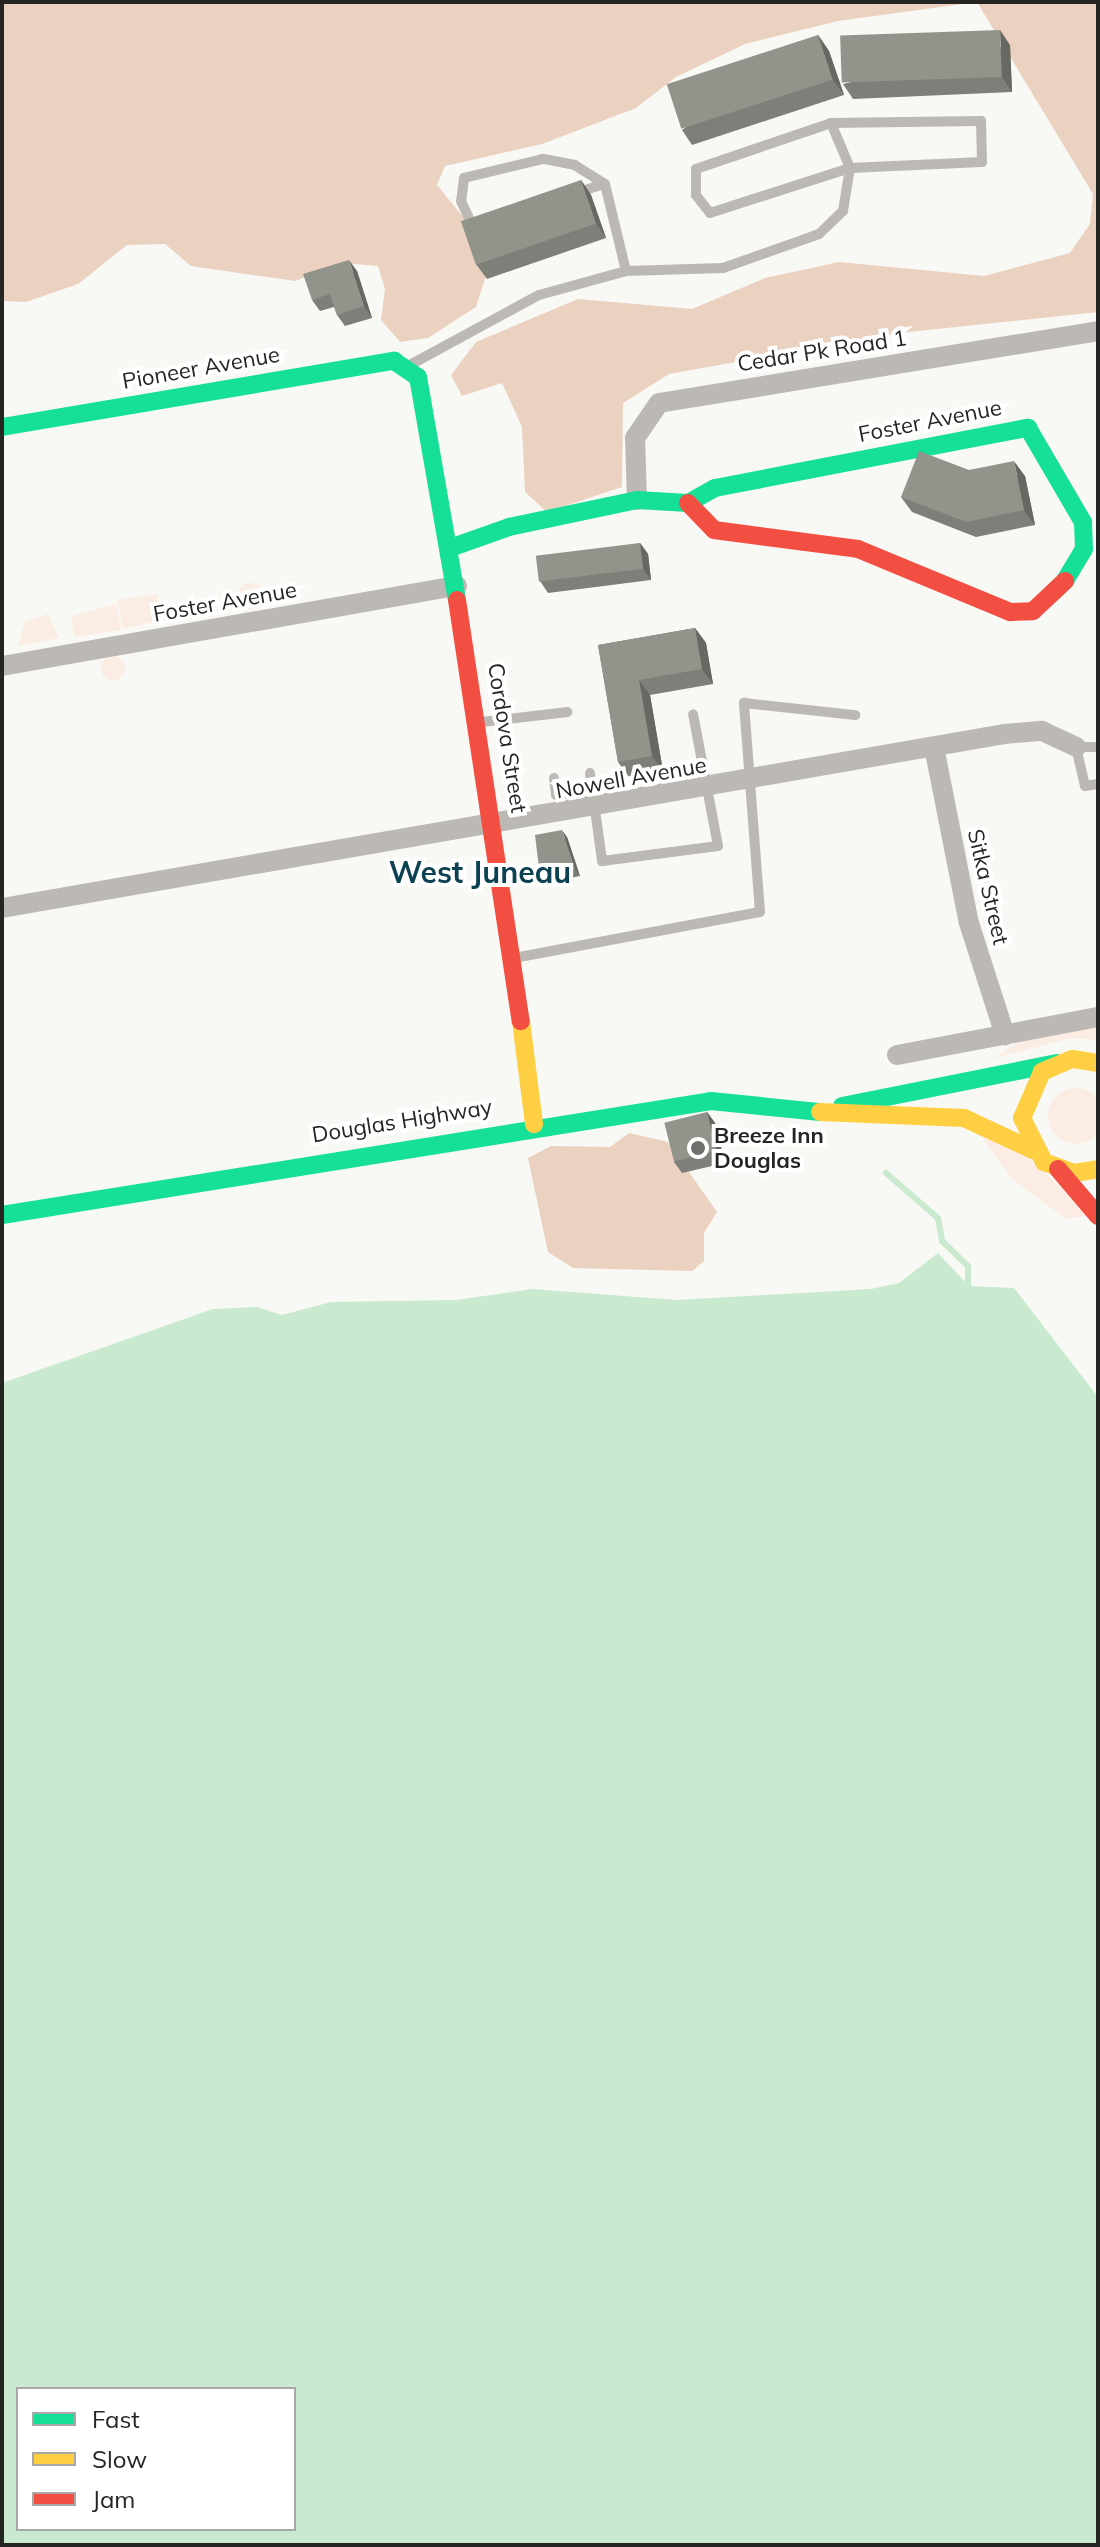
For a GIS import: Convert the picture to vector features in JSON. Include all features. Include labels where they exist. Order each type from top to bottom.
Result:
[{"type":"street","name":"Cedar Pk Road 1","points":[[637,500],[635,438],[659,403],[1098,331]]},
{"type":"street","name":"Pioneer Avenue","points":[[2,427],[378,361],[408,366]]},
{"type":"street","name":"Cordova Street","points":[[408,366],[423,389],[497,825],[534,1124]]},
{"type":"street","name":"Foster Avenue","points":[[450,548],[509,527],[637,500],[688,503],[715,488],[1028,428],[1071,492],[1083,522],[1084,549],[1057,595],[1033,611],[1010,612],[858,549],[714,530],[688,503]]},
{"type":"street","name":"Foster Avenue","points":[[2,666],[457,586]]},
{"type":"street","name":"Nowell Avenue","points":[[2,908],[497,825],[594,800],[710,788],[934,747],[1042,731],[1076,747]]},
{"type":"street","name":"Sitka Street","points":[[934,747],[969,923],[1005,1035]]},
{"type":"street","points":[[897,1055],[1098,1017]]},
{"type":"street","points":[[813,1112],[1057,1063],[1098,1063]]},
{"type":"street","points":[[1033,1150],[1024,1101],[1057,1063]]},
{"type":"street","name":"Douglas Highway","points":[[2,1215],[534,1124],[711,1101],[813,1112]]},
{"type":"street","points":[[813,1112],[964,1118],[1033,1150],[1058,1169],[1098,1216]]},
{"type":"street","points":[[1058,1169],[1098,1169]]},
{"type":"lane","points":[[981,121],[982,162],[850,168],[710,213],[696,195],[696,169],[831,123],[981,121]]},
{"type":"lane","points":[[408,366],[539,295],[626,271],[723,268],[819,234],[843,211],[850,168],[831,123]]},
{"type":"lane","points":[[483,222],[467,226],[464,178],[498,164],[543,159],[575,165],[605,184],[626,271]]},
{"type":"lane","points":[[559,198],[605,184]]},
{"type":"lane","points":[[512,959],[760,912],[746,782],[744,703],[855,715]]},
{"type":"lane","points":[[480,723],[567,712]]},
{"type":"lane","points":[[590,773],[602,861],[718,846],[710,788],[693,714]]},
{"type":"lane","points":[[1098,747],[1076,747],[1085,786],[1098,784]]},
{"type":"lane","points":[[554,778],[556,795],[594,800]]},
{"type":"shaded area","points":[[2,2],[977,2],[838,21],[745,44],[676,77],[636,108],[542,144],[445,166],[437,185],[482,240],[489,266],[476,307],[428,338],[400,342],[381,320],[385,289],[378,266],[343,263],[295,281],[191,266],[165,244],[127,245],[78,284],[26,302],[2,301]]},
{"type":"shaded area","points":[[977,2],[1098,2],[1098,312],[899,333],[669,374],[623,403],[622,487],[547,512],[525,492],[522,427],[502,383],[462,396],[451,375],[476,342],[578,299],[692,309],[765,278],[839,262],[984,276],[1070,253],[1090,224],[1093,194]]},
{"type":"shaded area","points":[[251,583],[260,587],[264,596],[260,605],[251,609],[242,605],[238,596],[242,587]]},
{"type":"shaded area","points":[[157,594],[157,621],[123,629],[117,600]]},
{"type":"shaded area","points":[[116,604],[121,630],[74,637],[71,616]]},
{"type":"shaded area","points":[[48,614],[59,638],[18,646],[25,621]]},
{"type":"shaded area","points":[[113,656],[122,659],[125,668],[122,677],[113,680],[104,677],[101,668],[104,659]]},
{"type":"shaded area","points":[[1098,1026],[1098,1040],[1071,1038],[992,1059],[1017,1043]]},
{"type":"shaded area","points":[[1076,1088],[1096,1096],[1101,1104],[1101,1128],[1096,1136],[1076,1144],[1056,1136],[1048,1116],[1056,1096]]},
{"type":"shaded area","points":[[629,1133],[668,1142],[717,1212],[704,1233],[704,1261],[692,1271],[573,1268],[548,1252],[528,1158],[551,1146],[610,1147]]},
{"type":"shaded area","points":[[982,1138],[1010,1142],[1092,1215],[1066,1219],[1012,1179]]},
{"type":"shaded area","points":[[938,1253],[969,1286],[1014,1288],[1098,1397],[1098,2545],[2,2545],[2,1383],[213,1309],[257,1307],[282,1315],[331,1302],[456,1300],[532,1289],[677,1300],[871,1289],[899,1283]]},
{"type":"building","points":[[1000,30],[1002,77],[842,83],[840,36]]},
{"type":"building","points":[[818,35],[833,80],[681,129],[667,84]]},
{"type":"building","points":[[581,180],[596,223],[476,265],[461,221]]},
{"type":"building","points":[[349,260],[364,306],[337,315],[330,294],[312,300],[303,274]]},
{"type":"building","points":[[919,451],[969,470],[1014,461],[1024,510],[966,522],[901,497]]},
{"type":"building","points":[[640,543],[643,569],[539,582],[536,556]]},
{"type":"building","points":[[695,628],[702,669],[639,680],[652,756],[618,762],[598,645]]},
{"type":"building","points":[[562,830],[575,869],[540,876],[535,835]]},
{"type":"building","points":[[707,1112],[717,1151],[674,1161],[664,1123]]},
{"type":"waterway","points":[[886,1173],[938,1218],[942,1241],[968,1266],[968,1286]]},
{"type":"traffic: fast","points":[[2,427],[394,361],[418,377],[457,600]]},
{"type":"traffic: fast","points":[[450,548],[509,527],[637,500],[688,503],[715,488],[1028,428],[1083,522],[1084,549],[1065,581]]},
{"type":"traffic: fast","points":[[842,1106],[1057,1063]]},
{"type":"traffic: fast","points":[[2,1215],[711,1101],[820,1112]]},
{"type":"traffic: slow","points":[[521,1021],[534,1124]]},
{"type":"traffic: slow","points":[[1098,1063],[1072,1059],[1042,1072],[1022,1118],[1044,1162],[1074,1173],[1098,1169]]},
{"type":"traffic: slow","points":[[820,1112],[964,1118],[1033,1150]]},
{"type":"traffic: jam","points":[[688,503],[714,530],[858,549],[1010,612],[1033,611],[1065,581]]},
{"type":"traffic: jam","points":[[457,600],[521,1021]]},
{"type":"traffic: jam","points":[[1058,1169],[1098,1216]]},
{"type":"place","name":"Breeze Inn Douglas","points":[[698,1148]]},
{"type":"district","name":"West Juneau","points":[[480,872]]}]
